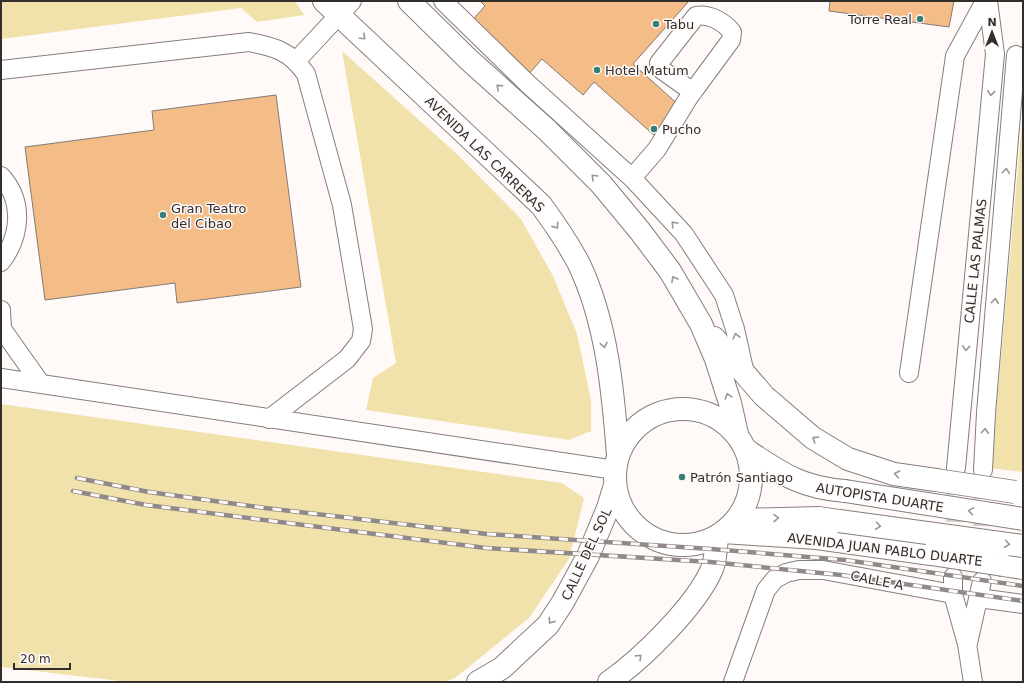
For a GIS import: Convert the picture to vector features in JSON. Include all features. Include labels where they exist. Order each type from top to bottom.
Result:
[{"type":"main road","points":[[409,1],[468,59],[548,130],[601,184],[670,271],[701,324],[716,359],[726,388],[741,442],[751,468],[751,486],[746,504],[726,529],[712,569],[692,601],[675,622],[628,668],[609,682]]},
{"type":"main road","name":"AVENIDA LAS CARRERAS","points":[[339,6],[541,205],[561,233],[579,265],[600,326],[614,397],[616,470]]},
{"type":"main road","points":[[701,324],[744,374],[788,418],[813,438],[848,459],[894,474],[1019,493]]},
{"type":"main road","points":[[741,442],[721,420],[702,411],[682,409],[661,412],[642,422],[628,436],[616,470],[618,500],[627,516],[640,530],[656,540],[674,545],[693,544],[726,529],[819,518],[1023,546]]},
{"type":"main road","name":"AUTOPISTA DUARTE","points":[[741,442],[796,481],[823,490],[1023,519]]},
{"type":"main road","name":"CALLE DEL SOL","points":[[478,682],[502,668],[548,625],[563,602],[588,556],[608,508],[616,470]]},
{"type":"main road","name":"AVENIDA JUAN PABLO DUARTE","points":[[726,529],[817,538],[1013,566]]},
{"type":"street","points":[[442,1],[528,84],[632,178],[684,234],[718,284],[724,296],[735,330],[744,374]]},
{"type":"street","points":[[909,373],[955,56],[986,1]]},
{"type":"street","name":"CALLE LAS PALMAS","points":[[956,468],[995,54],[986,1]]},
{"type":"street","points":[[296,60],[339,6]]},
{"type":"street","points":[[1,70],[249,42],[275,47],[296,60],[306,74],[342,205],[363,329],[361,341],[348,359],[269,419]]},
{"type":"street","points":[[995,54],[1020,55]]},
{"type":"street","name":"CALLE LAS PALMAS","points":[[983,470],[986,405],[1020,55]]},
{"type":"street","points":[[632,178],[657,149],[693,92]]},
{"type":"street","points":[[1,176],[14,197],[18,215],[16,234],[9,251],[1,262]]},
{"type":"street","points":[[1,310],[2,330],[41,384]]},
{"type":"street","points":[[1,378],[616,470]]},
{"type":"street","name":"CALLE A","points":[[733,682],[766,590],[775,579],[786,573],[799,570],[823,570],[953,586],[967,644]]},
{"type":"street","points":[[973,682],[967,644],[980,590],[1023,604]]},
{"type":"shaded area","points":[[1,1],[295,1],[304,15],[257,22],[241,8],[1,39]]},
{"type":"shaded area","points":[[342,51],[457,154],[521,219],[553,276],[577,334],[591,400],[591,431],[569,440],[366,410],[373,378],[396,363]]},
{"type":"shaded area","points":[[1023,111],[1023,472],[991,468]]},
{"type":"shaded area","points":[[1,404],[562,483],[584,498],[569,559],[529,618],[455,678],[444,682],[129,682],[1,667]]},
{"type":"building","name":"Hotel Matum","points":[[480,1],[689,1],[633,64],[681,107],[655,136],[594,82],[583,95],[542,59],[526,77],[468,25],[485,6]]},
{"type":"building","name":"Torre Real","points":[[830,1],[954,1],[949,27],[829,11]]},
{"type":"building","name":"Gran Teatro del Cibao","points":[[276,95],[301,287],[177,303],[175,283],[45,300],[25,147],[154,130],[152,111]]},
{"type":"tunnel","points":[[954,549],[956,469]]},
{"type":"tunnel","points":[[982,553],[983,474]]},
{"type":"railway","points":[[77,478],[149,492],[265,508],[487,534],[711,549],[845,560],[1023,586]]},
{"type":"railway","points":[[73,491],[146,505],[486,548],[710,562],[841,575],[1023,601]]},
{"type":"place","name":"Torre Real","points":[[920,19]]},
{"type":"place","name":"Tabu","points":[[656,24]]},
{"type":"place","name":"Hotel Matum","points":[[597,70]]},
{"type":"place","name":"Pucho","points":[[654,129]]},
{"type":"place","name":"Gran Teatro del Cibao","points":[[163,215]]},
{"type":"place","name":"Patrón Santiago","points":[[682,477]]}]
